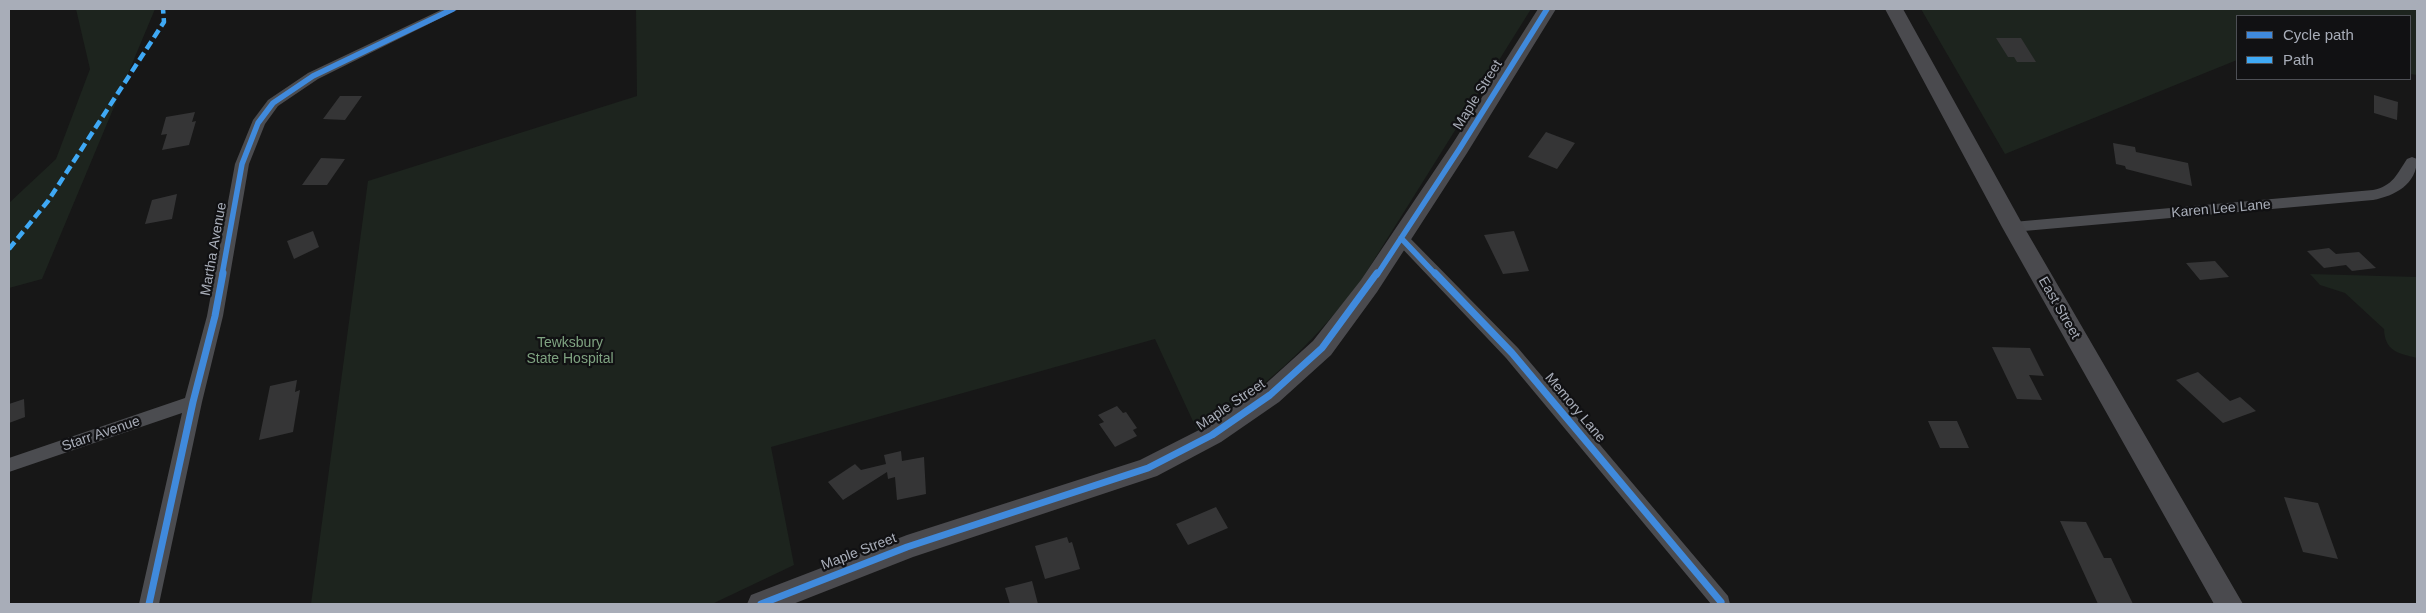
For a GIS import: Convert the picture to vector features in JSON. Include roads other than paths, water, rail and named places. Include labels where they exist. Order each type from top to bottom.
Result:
[{"type":"street","name":"Martha Avenue","points":[[149,604],[192,402],[215,316],[242,164],[258,123],[273,103],[313,76],[453,9]]},
{"type":"street","name":"Maple Street","points":[[761,604],[907,547],[1148,468],[1212,435],[1270,395],[1322,348],[1369,286],[1547,9]]},
{"type":"street","name":"East Street","points":[[1894,9],[2013,227],[2229,604]]},
{"type":"street","name":"Karen Lee Lane","points":[[2013,227],[2386,193],[2400,185],[2412,162]]},
{"type":"street","name":"Memory Lane","points":[[1401,238],[1512,354],[1722,602]]},
{"type":"street","name":"Starr Avenue","points":[[9,465],[192,402]]},
{"type":"park label","name":"Tewksbury State Hospital","points":[[570,352]]}]
